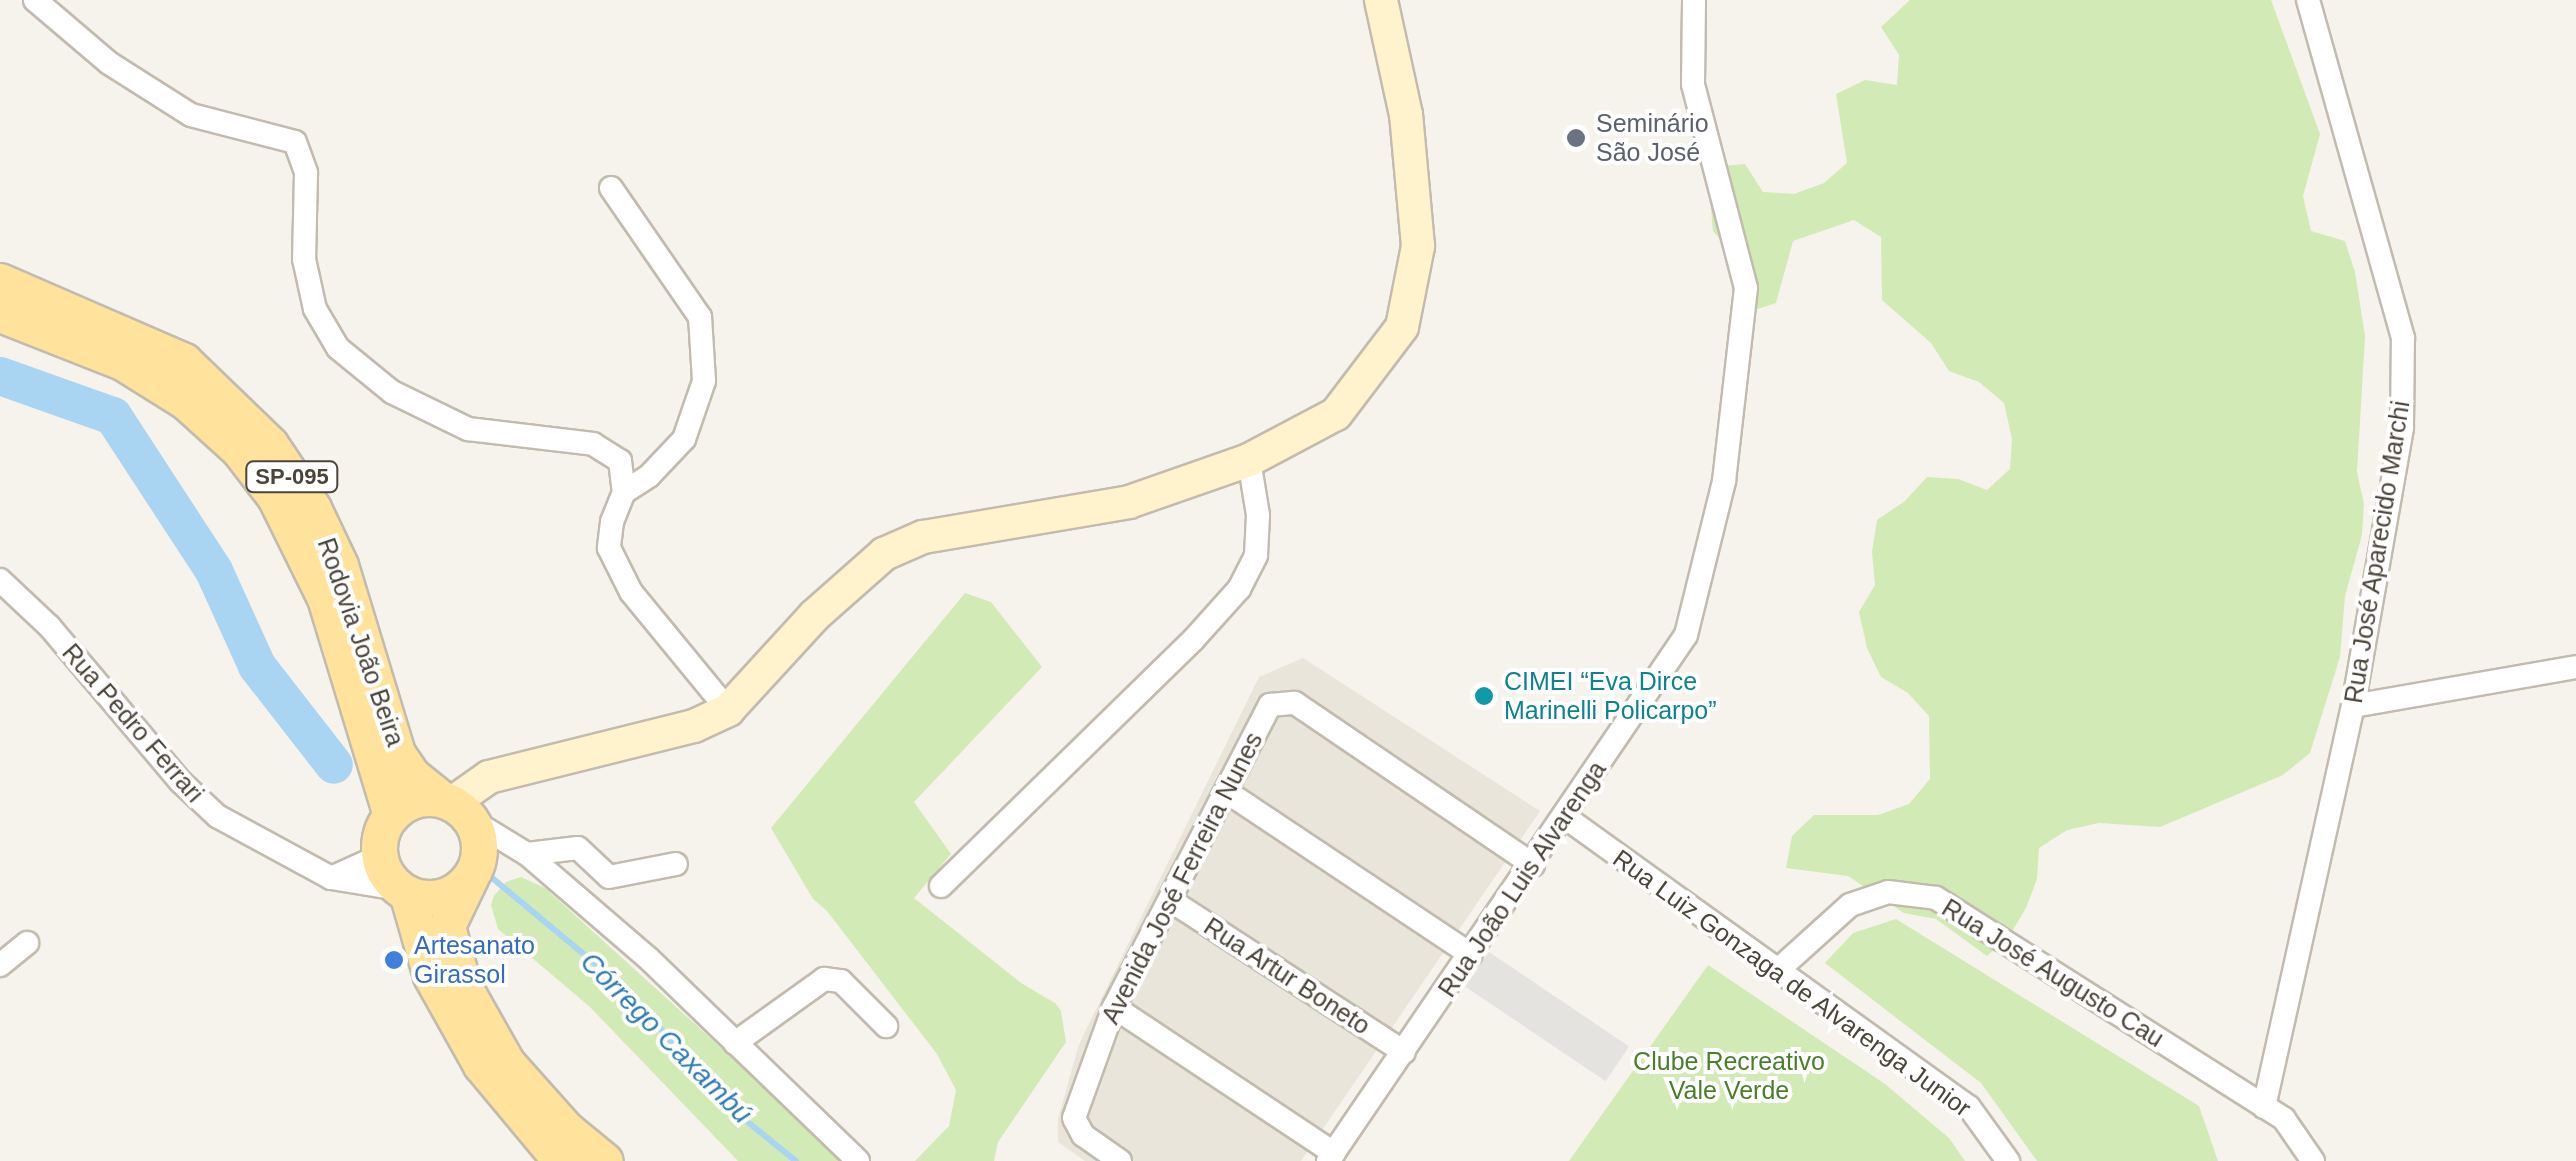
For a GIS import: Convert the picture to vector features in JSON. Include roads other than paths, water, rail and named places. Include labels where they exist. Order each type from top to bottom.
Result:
[{"type":"main road","name":"Rodovia João Beira","points":[[0,281],[184,361],[230,401],[270,444],[314,508],[340,565],[397,752],[412,774],[454,807]]},
{"type":"main road","name":"Rodovia João Beira","points":[[0,314],[122,362],[186,402],[239,450],[274,496],[325,598],[391,815]]},
{"type":"main road","points":[[561,1161],[481,1065],[431,976],[402,891],[380,856],[380,842],[391,815],[413,800],[454,807],[480,849],[446,926],[463,986],[508,1063],[566,1129],[605,1161]]},
{"type":"main road","points":[[402,891],[434,898],[460,888],[470,878]]},
{"type":"street","points":[[35,0],[110,63],[191,115],[295,142],[306,173],[304,259],[314,309],[338,348],[392,392],[468,429],[594,444],[620,461],[624,492],[612,522],[609,548],[631,592],[728,710]]},
{"type":"street","points":[[858,1161],[648,958],[527,854],[454,807],[489,778],[694,726],[728,710],[814,616],[884,554],[923,537],[1129,502],[1249,460],[1336,414],[1402,327],[1418,246],[1406,115],[1381,0]]},
{"type":"street","name":"Rua João Luis Alvarenga","points":[[1331,1157],[1686,635],[1724,481],[1746,288],[1693,84],[1694,0]]},
{"type":"street","name":"Rua José Aparecido Marchi","points":[[2264,1107],[2353,706],[2402,427],[2403,338],[2308,0]]},
{"type":"street","points":[[611,188],[700,316],[704,381],[684,439],[649,476],[624,492]]},
{"type":"street","points":[[941,886],[1193,640],[1238,589],[1256,554],[1258,515],[1249,460]]},
{"type":"street","name":"Rua Pedro Ferrari","points":[[0,580],[49,626],[181,782],[216,816],[331,878],[402,891]]},
{"type":"street","points":[[2353,706],[2576,667]]},
{"type":"street","name":"Avenida José Ferreira Nunes","points":[[1120,1161],[1083,1134],[1074,1118],[1114,1007],[1270,705],[1295,703],[1533,864]]},
{"type":"street","points":[[1227,792],[1471,955]]},
{"type":"street","name":"Rua Luiz Gonzaga de Alvarenga Junior","points":[[1565,817],[1969,1107],[2008,1161]]},
{"type":"street","points":[[527,854],[578,848],[609,878],[676,864]]},
{"type":"street","points":[[331,878],[380,856]]},
{"type":"street","name":"Rua José Augusto Cau","points":[[1778,970],[1850,905],[1888,892],[1936,898],[2284,1119],[2313,1161]]},
{"type":"street","name":"Rua Artur Boneto","points":[[1170,900],[1404,1052]]},
{"type":"street","points":[[0,965],[27,943]]},
{"type":"street","points":[[735,1044],[824,980],[842,981],[886,1026]]},
{"type":"street","points":[[1114,1007],[1331,1157]]},
{"type":"waterway","name":"Córrego Caxambú","points":[[0,376],[113,416],[214,571],[257,666],[334,765]]},
{"type":"waterway","name":"Córrego Caxambú","points":[[491,877],[622,986],[734,1111],[796,1161]]},
{"type":"place","name":"Seminário São José","points":[[1576,138]]},
{"type":"place","name":"CIMEI “Eva Dirce Marinelli Policarpo”","points":[[1484,696]]},
{"type":"place","name":"Artesanato Girassol","points":[[394,960]]},
{"type":"park label","name":"Clube Recreativo Vale Verde","points":[[1729,1076]]}]
